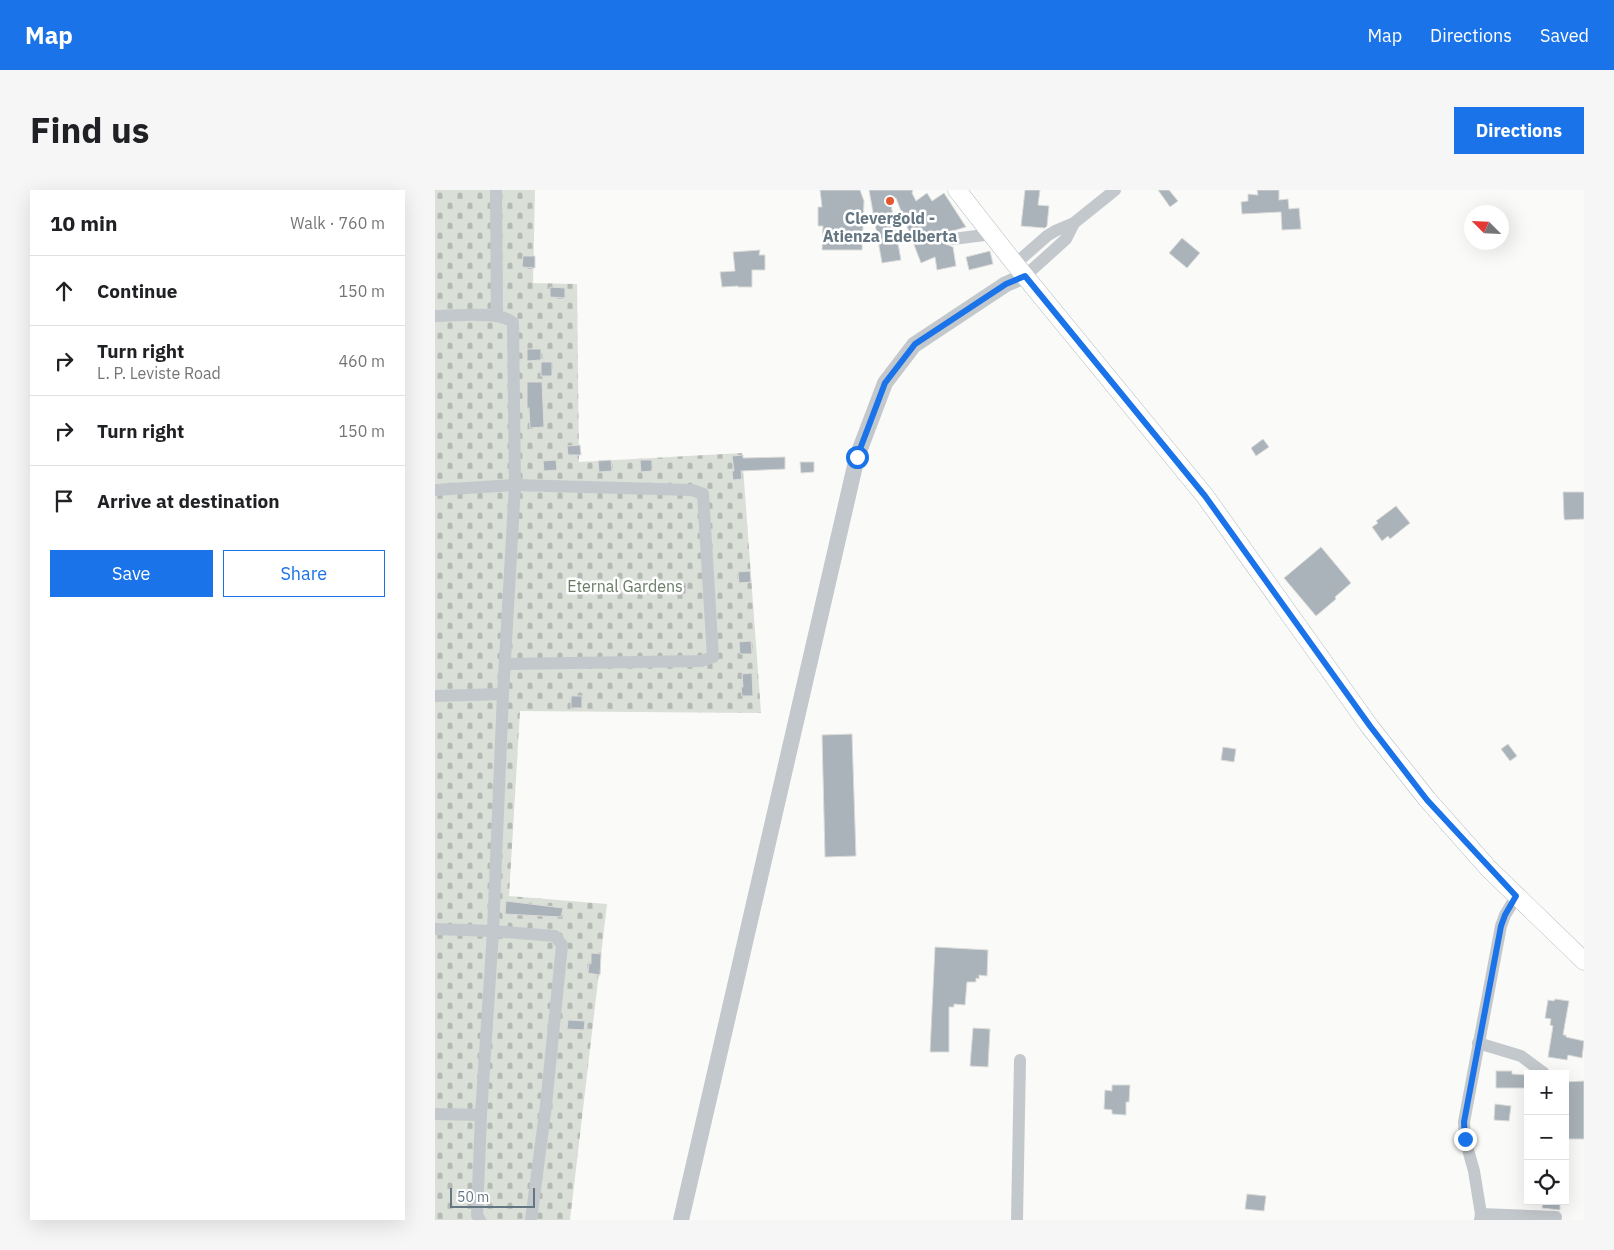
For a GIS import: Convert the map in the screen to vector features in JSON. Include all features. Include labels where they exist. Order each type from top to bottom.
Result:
[{"type":"main road","points":[[957,190],[1205,496],[1370,726],[1427,800],[1516,896],[1584,961]]},
{"type":"street","points":[[496,190],[497,316]]},
{"type":"street","points":[[681,1220],[857,457],[885,383],[915,344],[1006,284],[1020,270],[1066,239],[1074,223],[1115,190]]},
{"type":"street","points":[[953,239],[992,234]]},
{"type":"street","points":[[435,316],[497,316],[510,319],[513,323],[515,485],[477,1218]]},
{"type":"street","points":[[435,490],[515,485],[692,490],[703,494],[713,657],[701,661],[505,664]]},
{"type":"street","points":[[435,696],[503,694]]},
{"type":"street","points":[[1516,896],[1501,926],[1464,1122],[1465,1139],[1474,1171],[1480,1217],[1556,1217]]},
{"type":"street","points":[[435,929],[493,930],[555,936],[562,946],[546,1105],[531,1220]]},
{"type":"street","points":[[1479,1043],[1521,1056],[1540,1070]]},
{"type":"street","points":[[1017,1220],[1019,1060]]},
{"type":"street","points":[[435,1114],[481,1115]]},
{"type":"green space","name":"Eternal Gardens","points":[[435,190],[535,190],[533,283],[577,284],[579,462],[742,453],[761,713],[520,711],[509,896],[607,904],[570,1220],[435,1220]]},
{"type":"building","points":[[820,190],[860,190],[864,201],[862,250],[822,250],[823,226],[818,226],[818,207],[822,207]]},
{"type":"building","points":[[869,190],[913,190],[912,193],[916,201],[927,193],[932,201],[944,193],[966,227],[949,232],[945,236],[946,244],[953,247],[956,266],[937,270],[935,257],[921,263],[896,198],[890,199],[901,260],[882,263]]},
{"type":"building","points":[[1025,190],[1040,190],[1038,205],[1049,206],[1047,226],[1045,228],[1021,226]]},
{"type":"building","points":[[1158,190],[1169,190],[1178,201],[1170,207]]},
{"type":"building","points":[[1257,190],[1279,190],[1279,200],[1288,199],[1289,209],[1299,208],[1301,229],[1282,230],[1281,212],[1242,214],[1241,202],[1248,201],[1248,194],[1258,195]]},
{"type":"building","points":[[1182,238],[1200,253],[1187,268],[1169,253]]},
{"type":"building","points":[[760,250],[759,255],[765,255],[765,270],[752,270],[752,287],[722,287],[720,272],[735,271],[733,252]]},
{"type":"building","points":[[990,251],[993,264],[969,270],[966,257]]},
{"type":"building","points":[[523,256],[535,256],[535,268],[522,267]]},
{"type":"building","points":[[550,287],[565,288],[565,298],[550,297]]},
{"type":"building","points":[[527,349],[541,349],[541,360],[527,361]]},
{"type":"building","points":[[541,362],[552,362],[552,376],[541,376]]},
{"type":"building","points":[[527,382],[542,382],[544,427],[530,428],[529,408],[527,408]]},
{"type":"building","points":[[1263,439],[1269,447],[1256,456],[1251,448]]},
{"type":"building","points":[[580,445],[581,455],[568,455],[567,446]]},
{"type":"building","points":[[743,455],[743,458],[785,457],[785,469],[741,471],[742,479],[733,480],[732,456]]},
{"type":"building","points":[[556,460],[557,470],[544,471],[543,461]]},
{"type":"building","points":[[611,460],[612,471],[599,472],[598,461]]},
{"type":"building","points":[[640,460],[652,460],[652,471],[641,472]]},
{"type":"building","points":[[800,462],[814,462],[814,472],[801,473]]},
{"type":"building","points":[[1563,492],[1584,492],[1584,519],[1565,520]]},
{"type":"building","points":[[1396,506],[1410,523],[1390,539],[1388,536],[1382,541],[1372,527],[1378,523],[1376,521]]},
{"type":"building","points":[[1321,547],[1351,583],[1316,616],[1284,578]]},
{"type":"building","points":[[750,571],[751,582],[739,583],[738,572]]},
{"type":"building","points":[[675,582],[686,583],[686,594],[675,594]]},
{"type":"building","points":[[751,641],[752,654],[740,654],[739,642]]},
{"type":"building","points":[[752,673],[753,696],[742,696],[742,674]]},
{"type":"building","points":[[571,696],[582,696],[582,708],[571,708]]},
{"type":"building","points":[[852,734],[856,856],[825,857],[822,735]]},
{"type":"building","points":[[1508,744],[1517,756],[1510,761],[1501,749]]},
{"type":"building","points":[[1223,747],[1236,749],[1234,762],[1221,760]]},
{"type":"building","points":[[506,901],[563,908],[561,917],[505,914]]},
{"type":"building","points":[[935,947],[988,950],[987,976],[979,975],[979,979],[976,978],[976,982],[967,982],[965,1005],[954,1004],[954,1007],[949,1007],[949,1052],[930,1052]]},
{"type":"building","points":[[591,953],[601,954],[600,975],[588,973],[589,963],[591,964]]},
{"type":"building","points":[[1555,999],[1569,1001],[1563,1035],[1584,1041],[1582,1058],[1568,1055],[1567,1060],[1548,1057],[1553,1026],[1550,1025],[1551,1019],[1545,1018],[1548,1000],[1554,1001]]},
{"type":"building","points":[[568,1020],[585,1021],[584,1030],[567,1029]]},
{"type":"building","points":[[973,1028],[990,1029],[988,1067],[970,1066]]},
{"type":"building","points":[[1496,1071],[1512,1071],[1512,1074],[1524,1075],[1524,1088],[1496,1088]]},
{"type":"building","points":[[1584,1081],[1584,1139],[1569,1139],[1569,1082]]},
{"type":"building","points":[[1112,1085],[1130,1085],[1129,1102],[1126,1102],[1126,1115],[1112,1114],[1112,1110],[1104,1109],[1105,1090],[1112,1091]]},
{"type":"building","points":[[1495,1104],[1511,1106],[1509,1121],[1494,1120]]},
{"type":"building","points":[[1247,1194],[1266,1196],[1264,1211],[1245,1209]]},
{"type":"building","points":[[1542,1205],[1560,1205],[1560,1210],[1542,1208]]},
{"type":"place","name":"Clevergold - Atienza Edelberta","points":[[890,201]]},
{"type":"route","points":[[857,457],[885,383],[915,344],[1006,284],[1025,276],[1205,496],[1370,726],[1427,800],[1516,896],[1501,926],[1464,1122],[1465,1139]]}]
